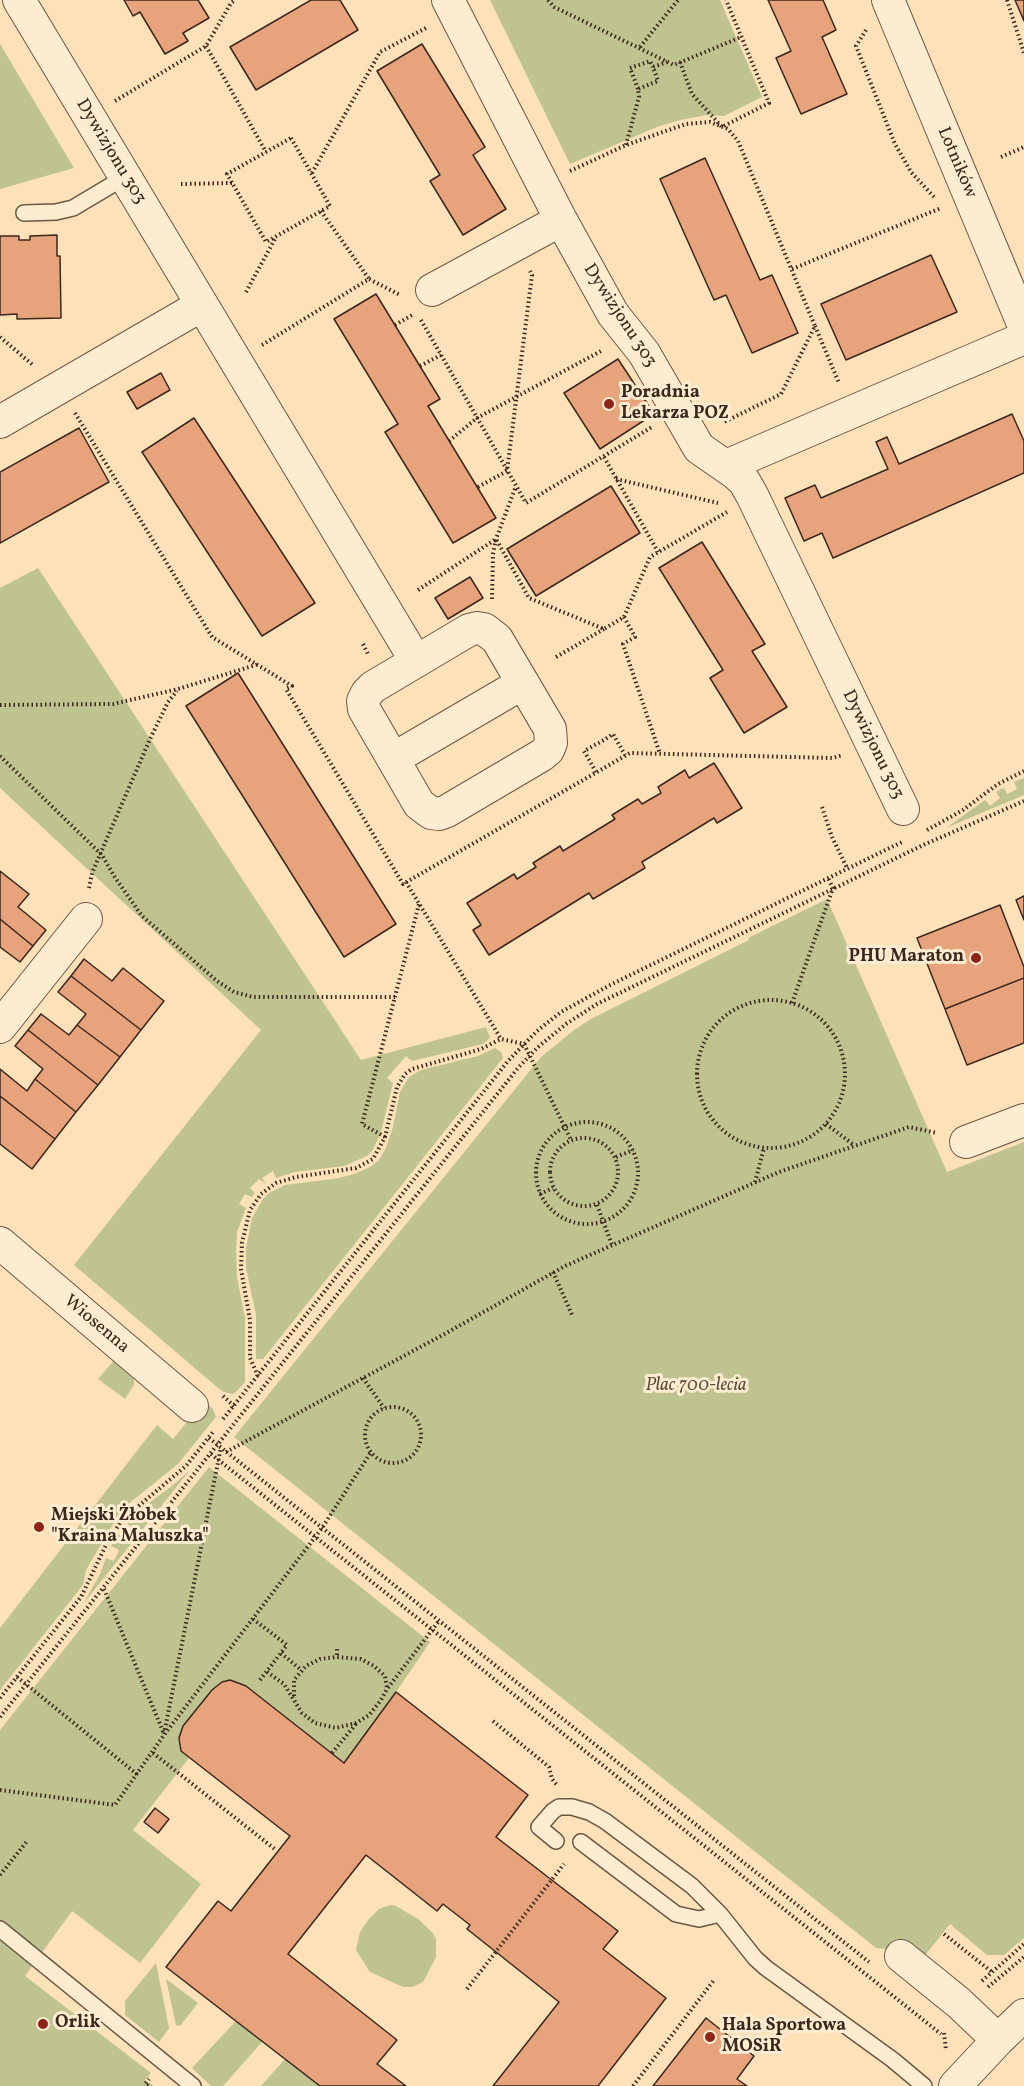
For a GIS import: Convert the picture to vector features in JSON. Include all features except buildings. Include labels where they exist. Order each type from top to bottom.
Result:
[{"type":"street","name":"Dywizjonu 303","points":[[18,0],[416,661]]},
{"type":"street","name":"Lotników","points":[[888,0],[1024,326]]},
{"type":"street","name":"Dywizjonu 303","points":[[451,7],[561,220],[613,314],[644,353],[705,454],[726,466],[744,481],[744,501],[873,746],[903,809]]},
{"type":"street","points":[[420,295],[561,220]]},
{"type":"street","points":[[0,422],[202,305]]},
{"type":"street","points":[[726,466],[1024,338]]},
{"type":"street","points":[[484,629],[497,639],[550,729],[552,736],[548,750],[457,806],[439,814],[424,810],[364,709],[363,701],[373,687],[416,661],[469,630],[484,629]]},
{"type":"street","points":[[393,759],[523,684]]},
{"type":"street","points":[[0,1027],[86,919]]},
{"type":"street","points":[[966,1142],[1024,1120]]},
{"type":"street","name":"Wiosenna","points":[[0,1244],[192,1406]]},
{"type":"street","points":[[901,1956],[963,2006],[998,2040]]},
{"type":"street","points":[[951,2073],[998,2040],[1024,2015]]},
{"type":"lane","points":[[24,213],[56,212],[73,208],[125,177]]},
{"type":"lane","points":[[556,1840],[539,1827],[559,1807],[581,1809],[605,1821],[692,1886],[720,1914],[755,1958],[766,1968],[893,2060],[924,2086]]},
{"type":"lane","points":[[581,1842],[675,1914],[699,1919],[720,1914]]},
{"type":"lane","points":[[0,1929],[193,2086]]},
{"type":"path","points":[[548,0],[554,7],[674,64],[741,37]]},
{"type":"path","points":[[640,47],[678,0]]},
{"type":"path","points":[[722,127],[769,103],[726,0]]},
{"type":"path","points":[[1006,0],[1024,53]]},
{"type":"path","points":[[89,117],[207,46],[232,1]]},
{"type":"path","points":[[311,174],[380,52],[451,7]]},
{"type":"path","points":[[792,269],[943,207],[911,172],[896,144],[856,46],[867,28]]},
{"type":"path","points":[[207,46],[266,152]]},
{"type":"path","points":[[626,145],[639,97],[630,68],[650,61],[658,81],[638,89]]},
{"type":"path","points":[[652,67],[668,61]]},
{"type":"path","points":[[680,62],[692,94],[722,127]]},
{"type":"path","points":[[542,183],[626,145],[686,124],[710,122],[728,129],[738,141],[851,411]]},
{"type":"path","points":[[291,138],[330,206],[266,242],[227,174],[266,152],[291,138]]},
{"type":"path","points":[[1001,157],[1024,147]]},
{"type":"path","points":[[181,184],[232,183]]},
{"type":"path","points":[[321,211],[369,279],[420,295]]},
{"type":"path","points":[[246,292],[276,236]]},
{"type":"path","points":[[236,361],[369,279]]},
{"type":"path","points":[[395,325],[417,312],[526,503],[604,457],[685,424],[780,394],[815,326]]},
{"type":"path","points":[[507,471],[527,313]]},
{"type":"path","points":[[449,441],[477,418],[630,336]]},
{"type":"path","points":[[0,337],[59,387],[212,637],[292,686],[286,689],[403,884],[630,753],[832,758],[873,746]]},
{"type":"path","points":[[420,366],[441,355]]},
{"type":"path","points":[[604,457],[658,552]]},
{"type":"path","points":[[478,487],[507,471]]},
{"type":"path","points":[[616,479],[744,501]]},
{"type":"path","points":[[484,629],[493,598],[493,554],[496,539],[516,486]]},
{"type":"path","points":[[556,657],[624,617],[650,557],[744,501]]},
{"type":"path","points":[[418,590],[496,539]]},
{"type":"path","points":[[496,539],[529,598],[604,629]]},
{"type":"path","points":[[624,617],[635,637],[623,644],[660,754]]},
{"type":"path","points":[[0,705],[113,704],[178,689],[259,664]]},
{"type":"path","points":[[86,919],[90,878],[100,853],[150,739],[168,702],[178,689]]},
{"type":"path","points":[[596,772],[584,752],[613,734],[625,755]]},
{"type":"path","points":[[0,756],[100,853],[142,916],[217,981],[234,992],[253,997],[395,997]]},
{"type":"path","points":[[926,831],[963,810],[998,784],[1024,771]]},
{"type":"path","points":[[0,1717],[530,1055],[566,1024],[597,1004],[940,837],[1024,801]]},
{"type":"path","points":[[822,807],[832,837],[847,868]]},
{"type":"path","points":[[221,1422],[524,1044],[550,1020],[585,998],[906,840]]},
{"type":"path","points":[[792,1003],[833,888],[828,878]]},
{"type":"path","points":[[406,882],[501,1039]]},
{"type":"path","points":[[385,1137],[362,1124],[419,904]]},
{"type":"path","points":[[771,1000],[792,1003],[812,1012],[828,1026],[839,1044],[845,1065],[844,1086],[838,1107],[826,1124],[809,1138],[789,1146],[764,1148],[740,1141],[719,1128],[704,1107],[697,1083],[698,1058],[707,1035],[724,1016],[746,1004],[771,1000]]},
{"type":"path","points":[[258,1376],[250,1358],[249,1310],[241,1269],[242,1242],[250,1210],[261,1194],[276,1183],[296,1177],[345,1171],[366,1163],[377,1154],[385,1137],[397,1087],[405,1074],[412,1069],[481,1049],[501,1039],[524,1044],[571,1140]]},
{"type":"path","points":[[593,1121],[609,1126],[623,1136],[633,1150],[638,1167],[637,1184],[630,1200],[619,1213],[604,1222],[587,1224],[571,1222],[556,1214],[544,1202],[537,1187],[535,1170],[538,1154],[546,1140],[564,1126],[575,1122],[593,1121]]},
{"type":"path","points":[[826,1124],[855,1146]]},
{"type":"path","points":[[226,1452],[512,1297],[553,1272],[779,1172],[909,1127],[966,1142]]},
{"type":"path","points":[[582,1138],[602,1142],[616,1157],[619,1169],[614,1191],[597,1204],[587,1207],[567,1202],[553,1188],[550,1177],[554,1155],[571,1140],[582,1138]]},
{"type":"path","points":[[754,1183],[764,1148]]},
{"type":"path","points":[[616,1157],[633,1150]]},
{"type":"path","points":[[540,1194],[553,1188]]},
{"type":"path","points":[[597,1204],[612,1245]]},
{"type":"path","points":[[553,1272],[573,1317]]},
{"type":"path","points":[[363,1378],[384,1408]]},
{"type":"path","points":[[384,1408],[402,1408],[417,1419],[421,1437],[419,1446],[413,1454],[397,1463],[378,1459],[371,1452],[365,1436],[370,1419],[384,1408]]},
{"type":"path","points":[[0,1698],[81,1597],[107,1543],[122,1520],[186,1466],[215,1430]]},
{"type":"path","points":[[208,1438],[869,1963]]},
{"type":"path","points":[[164,1735],[219,1446]]},
{"type":"path","points":[[0,1790],[115,1805],[164,1735],[322,1528],[371,1452]]},
{"type":"path","points":[[211,1454],[944,2036]]},
{"type":"path","points":[[104,1589],[164,1735]]},
{"type":"path","points":[[253,1618],[287,1645],[260,1680]]},
{"type":"path","points":[[267,1672],[284,1684],[302,1713],[315,1723],[336,1728],[356,1723],[369,1715],[440,1621]]},
{"type":"path","points":[[337,1648],[337,1657]]},
{"type":"path","points":[[281,1653],[300,1670]]},
{"type":"path","points":[[294,1697],[294,1680],[300,1670],[320,1659],[337,1657],[361,1659],[374,1666],[385,1676],[387,1689]]},
{"type":"path","points":[[17,1677],[138,1775]]},
{"type":"path","points":[[493,1721],[549,1767],[552,1779],[581,1809]]},
{"type":"path","points":[[332,1753],[356,1723]]},
{"type":"path","points":[[153,1753],[276,1850]]},
{"type":"path","points":[[0,1875],[28,1840]]},
{"type":"path","points":[[466,1989],[581,1842]]},
{"type":"path","points":[[944,1934],[992,1972]]},
{"type":"path","points":[[963,2006],[992,1972],[1024,1944]]},
{"type":"path","points":[[951,2073],[944,2036],[944,2022],[1024,1957]]},
{"type":"path","points":[[633,2086],[714,1980]]},
{"type":"green space","points":[[490,0],[720,0],[762,97],[724,116],[707,115],[657,127],[570,164]]},
{"type":"green space","points":[[0,44],[74,168],[0,189]]},
{"type":"green space","points":[[38,568],[361,1060],[486,1027],[490,1038],[483,1044],[412,1061],[406,1056],[387,1078],[393,1083],[381,1132],[373,1150],[367,1156],[344,1166],[295,1172],[276,1178],[273,1171],[262,1178],[266,1184],[259,1179],[250,1188],[255,1193],[252,1197],[245,1194],[239,1204],[246,1208],[237,1232],[236,1249],[237,1277],[245,1318],[245,1382],[233,1394],[217,1387],[74,1265],[261,1030],[0,788],[0,588]]},
{"type":"green space","points":[[1024,778],[1024,795],[946,828],[985,800],[990,806],[1000,798],[996,792],[999,790],[1004,788],[1007,794],[1017,789],[1014,782]]},
{"type":"green space","name":"Plac 700-lecia","points":[[827,899],[947,1172],[1024,1142],[1024,1938],[1004,1955],[987,1955],[950,1924],[922,1959],[913,1951],[876,1948],[234,1437],[541,1057],[591,1019]]},
{"type":"green space","points":[[495,1048],[501,1052],[503,1058],[263,1359],[256,1359],[256,1315],[246,1268],[246,1248],[252,1218],[263,1199],[269,1193],[285,1185],[339,1178],[370,1167],[379,1160],[386,1148],[400,1092],[409,1077],[421,1070],[478,1056]]},
{"type":"green space","points":[[116,1358],[134,1374],[134,1385],[125,1399],[98,1379]]},
{"type":"green space","points":[[204,1401],[213,1409],[216,1417],[178,1464],[122,1509],[86,1570],[83,1585],[0,1690],[0,1628],[157,1425],[173,1439]]},
{"type":"green space","points":[[209,1467],[430,1642],[344,1763],[246,1686],[230,1680],[222,1682],[210,1692],[183,1726],[180,1734],[181,1751],[189,1758],[133,1830],[201,1884],[140,1963],[72,1911],[25,1976],[151,2073],[145,2080],[154,2086],[0,2086],[0,1730]]},
{"type":"green space","points":[[190,1470],[83,1604],[106,1558],[114,1561],[119,1550],[111,1546],[116,1538],[119,1534],[126,1539],[133,1529],[127,1523],[137,1513],[143,1519],[152,1511],[146,1505]]},
{"type":"green space","points":[[390,1905],[418,1919],[436,1939],[436,1957],[423,1982],[412,1987],[403,1987],[370,1972],[356,1950],[360,1932],[368,1920],[379,1909]]},
{"type":"green space","points":[[156,1963],[169,2028],[159,2042],[125,2015],[125,2001]]},
{"type":"green space","points":[[166,1979],[198,2003],[180,2026],[176,2025]]},
{"type":"green space","points":[[236,2021],[262,2042],[223,2086],[211,2086],[192,2068]]},
{"type":"green space","points":[[285,2059],[320,2086],[261,2086]]},
{"type":"place","name":"Poradnia Lekarza POZ","points":[[609,404]]},
{"type":"place","name":"PHU Maraton","points":[[976,958]]},
{"type":"place","name":"Miejski Żłobek \"Kraina Maluszka\"","points":[[39,1527]]},
{"type":"place","name":"Orlik","points":[[43,2024]]},
{"type":"place","name":"Hala Sportowa MOSiR","points":[[710,2037]]}]
